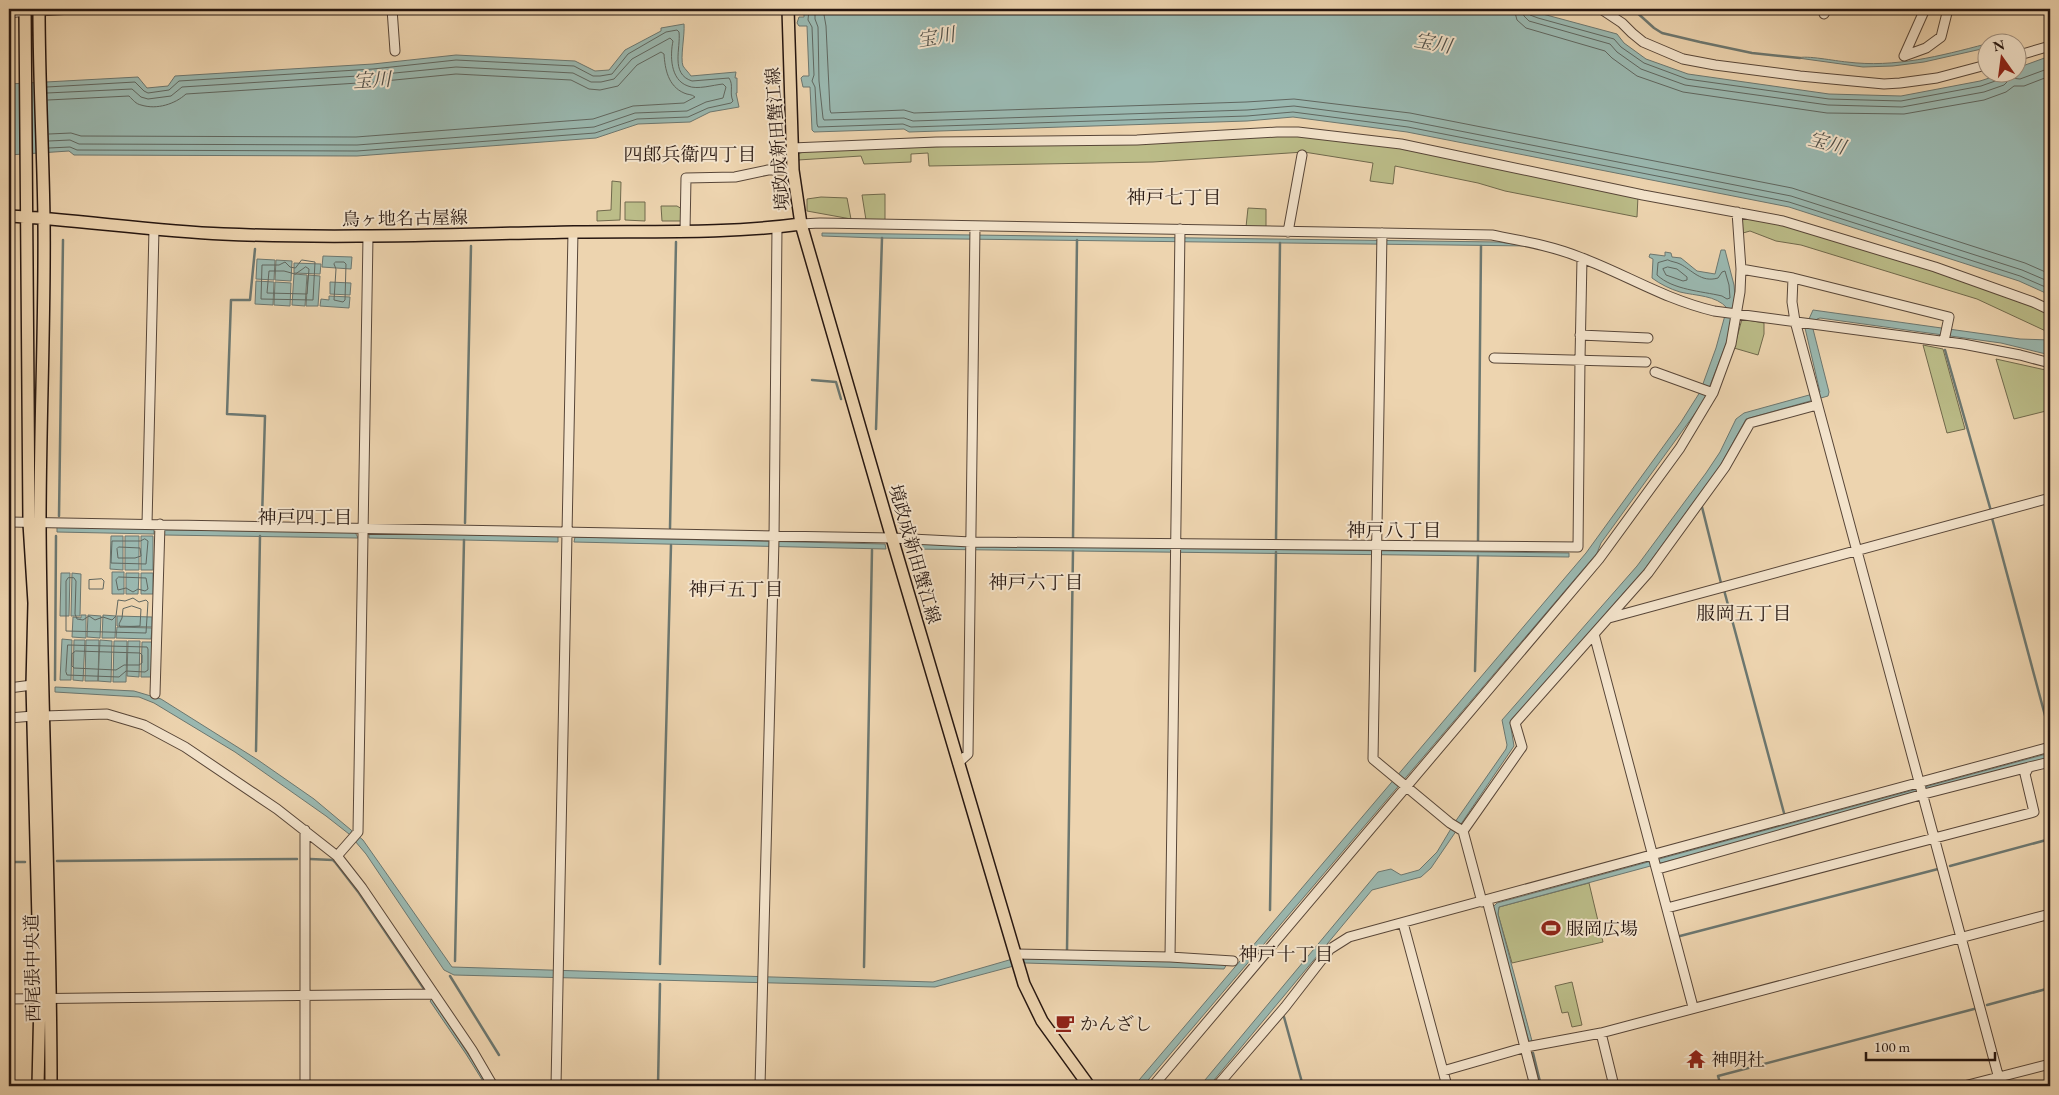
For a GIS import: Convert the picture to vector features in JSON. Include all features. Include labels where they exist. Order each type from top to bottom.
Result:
[{"type":"main road","name":"境政成新田蟹江線","points":[[788,9],[793,170],[801,224],[1020,970],[1031,1001],[1042,1021],[1089,1086]]},
{"type":"main road","name":"西尾張中央道","points":[[25,10],[27,217],[39,716],[35,859],[51,1086]]},
{"type":"main road","name":"西尾張中央道","points":[[39,716],[32,685],[34,523],[44,219],[38,62],[45,10]]},
{"type":"main road","name":"鳥ヶ地名古屋線","points":[[9,216],[231,234],[368,237],[777,228],[801,224]]},
{"type":"main road","name":"西尾張中央道","points":[[38,1086],[45,999]]},
{"type":"street","points":[[45,10],[72,9]]},
{"type":"street","points":[[392,9],[395,51]]},
{"type":"street","points":[[1601,9],[1622,23],[1643,42],[1683,59],[1800,76],[1884,84],[1900,84],[1937,78],[1976,68]]},
{"type":"street","points":[[1925,9],[1904,56],[1926,48],[1941,37],[1948,9]]},
{"type":"street","points":[[9,13],[25,10]]},
{"type":"street","points":[[2026,53],[2050,46]]},
{"type":"street","points":[[792,148],[936,142],[1137,140],[1298,132],[1401,144],[1643,195],[1783,221],[1935,267],[2033,302],[2050,310]]},
{"type":"street","points":[[1288,232],[1302,155]]},
{"type":"street","points":[[685,230],[686,178],[734,177],[768,170],[793,170]]},
{"type":"street","points":[[1154,1086],[1404,785],[1599,559],[1680,448],[1712,392],[1731,344],[1737,314],[1741,269],[1737,212]]},
{"type":"street","points":[[801,224],[820,223],[975,233],[1180,236],[1288,232],[1382,239],[1492,235],[1532,242],[1582,258],[1689,306],[1737,314],[1945,340],[2050,363]]},
{"type":"street","points":[[760,1086],[774,541],[777,228]]},
{"type":"street","points":[[147,524],[154,229]]},
{"type":"street","points":[[556,1086],[573,232]]},
{"type":"street","points":[[958,763],[968,754],[975,233]]},
{"type":"street","points":[[1170,957],[1180,236]]},
{"type":"street","points":[[337,856],[354,836],[368,237]]},
{"type":"street","points":[[1382,239],[1374,759],[1459,828],[1485,901],[1535,1086]]},
{"type":"street","points":[[9,522],[567,532],[774,541],[892,538],[971,546],[1378,550],[1578,547],[1582,258]]},
{"type":"street","points":[[1741,269],[1793,278],[1949,317],[1945,340]]},
{"type":"street","points":[[1793,278],[1792,302],[1795,321],[1921,782],[2000,1082]]},
{"type":"street","points":[[1580,335],[1648,338]]},
{"type":"street","points":[[1494,358],[1646,362]]},
{"type":"street","points":[[1655,372],[1712,392]]},
{"type":"street","points":[[1459,828],[1522,747],[1516,723],[1648,573],[1725,467],[1750,423],[1816,400]]},
{"type":"street","points":[[1609,618],[2050,498]]},
{"type":"street","points":[[155,694],[160,524]]},
{"type":"street","points":[[1594,634],[1658,869],[1693,1007]]},
{"type":"street","points":[[9,688],[32,685]]},
{"type":"street","points":[[9,718],[107,714],[144,725],[185,747],[305,830],[337,856],[362,888],[472,1050],[493,1086]]},
{"type":"street","points":[[1217,1086],[1330,949],[1349,937],[2050,748]]},
{"type":"street","points":[[1658,869],[1924,794],[2050,762]]},
{"type":"street","points":[[1668,908],[2034,812],[2025,774],[2029,767]]},
{"type":"street","points":[[305,830],[305,1086]]},
{"type":"street","points":[[1443,1071],[1526,1047],[1601,1033],[1693,1007],[2050,914]]},
{"type":"street","points":[[1403,923],[1447,1086]]},
{"type":"street","points":[[1015,954],[1170,957],[1233,961]]},
{"type":"street","points":[[9,999],[433,994]]},
{"type":"street","points":[[1601,1033],[1614,1086]]},
{"type":"street","points":[[1964,1086],[2000,1082],[2050,1064]]},
{"type":"green space","points":[[1297,135],[1430,152],[1638,196],[1637,217],[1505,191],[1478,183],[1395,166],[1393,184],[1370,181],[1373,163],[1304,152],[1153,162],[929,166],[928,153],[911,154],[911,162],[864,164],[861,156],[798,160],[797,154],[807,151]]},
{"type":"green space","points":[[612,181],[621,182],[620,220],[597,221],[597,211],[611,210]]},
{"type":"green space","points":[[885,194],[885,220],[866,220],[862,195]]},
{"type":"green space","points":[[821,197],[847,198],[851,219],[807,211],[807,199]]},
{"type":"green space","points":[[625,202],[645,202],[645,221],[625,220]]},
{"type":"green space","points":[[661,206],[677,206],[682,209],[682,221],[662,221]]},
{"type":"green space","points":[[1248,208],[1266,209],[1266,228],[1246,227]]},
{"type":"green space","points":[[1744,217],[1783,224],[1933,270],[2031,305],[2050,314],[2050,333],[1977,299],[1801,245],[1776,241],[1750,231],[1743,233],[1742,220]]},
{"type":"green space","points":[[1742,319],[1764,323],[1764,334],[1758,355],[1734,348]]},
{"type":"green space","points":[[1923,345],[1943,349],[1965,429],[1947,433]]},
{"type":"green space","points":[[1996,359],[2050,371],[2050,410],[2014,419]]},
{"type":"green space","name":"服岡広場","points":[[1589,883],[1603,942],[1512,963],[1498,914],[1499,907]]},
{"type":"green space","points":[[1572,982],[1582,1025],[1572,1027],[1568,1012],[1562,1013],[1555,986]]},
{"type":"water","name":"宝川","points":[[804,9],[1528,9],[1617,34],[1624,43],[1646,59],[1688,74],[1829,94],[1901,96],[1976,82],[2026,82],[2026,65],[2050,56],[2050,295],[2019,281],[1789,207],[1407,132],[1293,117],[1247,121],[909,132],[904,129],[814,132],[812,130],[810,87],[803,87],[801,78],[809,76],[807,26],[799,26],[797,23],[799,17],[804,17]]},
{"type":"water","name":"宝川","points":[[684,24],[683,66],[691,76],[736,72],[736,93],[739,107],[710,112],[690,122],[638,124],[596,138],[357,156],[74,155],[69,151],[9,155],[9,84],[138,77],[147,88],[168,86],[175,76],[373,64],[456,55],[575,61],[595,71],[609,70],[625,50],[661,31],[661,28]]},
{"type":"water","points":[[1976,46],[1976,50],[1924,62],[1893,66],[1863,67],[1798,58],[1807,57],[1847,62],[1882,63],[1934,57]]},
{"type":"water","points":[[822,233],[1498,242],[1530,246],[878,238],[822,236]]},
{"type":"water","points":[[1721,250],[1725,250],[1734,285],[1736,308],[1726,344],[1704,401],[1601,543],[1597,553],[1143,1086],[1134,1086],[1586,553],[1681,422],[1700,392],[1716,348],[1727,308],[1712,298],[1680,292],[1655,280],[1652,278],[1653,259],[1649,257],[1650,254],[1665,256],[1665,252],[1671,253],[1672,257],[1681,258],[1697,271],[1715,274]]},
{"type":"water","points":[[323,256],[352,257],[351,269],[322,267]]},
{"type":"water","points":[[257,259],[275,260],[274,280],[256,279]]},
{"type":"water","points":[[276,260],[292,261],[291,281],[275,280]]},
{"type":"water","points":[[294,263],[321,264],[320,274],[294,273]]},
{"type":"water","points":[[294,274],[307,275],[305,306],[292,305]]},
{"type":"water","points":[[308,275],[320,276],[318,306],[306,306]]},
{"type":"water","points":[[256,281],[274,282],[273,305],[255,304]]},
{"type":"water","points":[[275,282],[291,283],[290,306],[274,305]]},
{"type":"water","points":[[330,282],[351,283],[350,295],[330,294]]},
{"type":"water","points":[[329,296],[350,297],[349,308],[320,306],[321,299],[329,300]]},
{"type":"water","points":[[1813,310],[2020,339],[2050,340],[2050,355],[2001,343],[1817,319],[1813,329],[1829,392],[1828,396],[1746,419],[1720,466],[1644,570],[1510,722],[1514,746],[1431,868],[1421,877],[1372,890],[1209,1086],[1200,1086],[1378,872],[1391,869],[1401,875],[1419,870],[1437,852],[1455,822],[1506,749],[1507,745],[1502,720],[1637,566],[1706,473],[1720,452],[1736,419],[1744,413],[1820,392],[1805,328]]},
{"type":"water","points":[[57,527],[154,529],[154,534],[57,532]]},
{"type":"water","points":[[164,530],[355,532],[358,538],[164,535]]},
{"type":"water","points":[[369,533],[558,536],[558,542],[369,538]]},
{"type":"water","points":[[111,536],[123,536],[123,570],[110,569]]},
{"type":"water","points":[[125,536],[139,536],[139,570],[125,570]]},
{"type":"water","points":[[141,536],[153,536],[153,570],[141,570]]},
{"type":"water","points":[[575,537],[885,544],[886,549],[574,542]]},
{"type":"water","points":[[909,543],[975,546],[1569,553],[1569,557],[910,549]]},
{"type":"water","points":[[112,572],[124,572],[124,594],[112,594]]},
{"type":"water","points":[[61,573],[70,573],[69,616],[60,616]]},
{"type":"water","points":[[72,573],[81,574],[80,616],[71,616]]},
{"type":"water","points":[[126,573],[139,573],[138,594],[126,594]]},
{"type":"water","points":[[141,573],[153,573],[153,594],[141,594]]},
{"type":"water","points":[[81,615],[86,615],[86,638],[72,637],[73,617],[81,618]]},
{"type":"water","points":[[88,615],[101,616],[100,638],[87,637]]},
{"type":"water","points":[[103,615],[116,616],[115,638],[102,638]]},
{"type":"water","points":[[117,616],[152,617],[152,627],[117,626]]},
{"type":"water","points":[[117,627],[152,628],[151,639],[116,638]]},
{"type":"water","points":[[62,639],[72,640],[71,680],[60,680]]},
{"type":"water","points":[[74,640],[85,640],[83,681],[73,680]]},
{"type":"water","points":[[86,640],[99,640],[98,681],[85,681]]},
{"type":"water","points":[[100,640],[112,641],[111,682],[98,681]]},
{"type":"water","points":[[114,641],[127,641],[126,682],[113,682]]},
{"type":"water","points":[[128,641],[140,641],[139,677],[127,676]]},
{"type":"water","points":[[142,642],[153,642],[152,677],[141,677]]},
{"type":"water","points":[[55,687],[134,691],[161,699],[258,760],[314,799],[363,840],[452,967],[933,982],[1023,956],[1228,962],[1224,969],[1025,963],[935,987],[454,975],[444,970],[366,854],[349,834],[326,816],[235,752],[154,703],[139,697],[55,692]]},
{"type":"water","points":[[2050,753],[2050,758],[1499,907],[1498,914],[1532,1041],[1529,1042],[1493,907],[1497,903]]},
{"type":"water","points":[[432,999],[489,1086],[486,1086],[430,1001]]},
{"type":"waterway","points":[[1633,9],[1662,33],[1752,53],[1800,58]]},
{"type":"waterway","points":[[876,429],[882,238]]},
{"type":"waterway","points":[[59,516],[63,240]]},
{"type":"waterway","points":[[1073,538],[1077,240]]},
{"type":"waterway","points":[[670,528],[676,242]]},
{"type":"waterway","points":[[1276,540],[1280,243]]},
{"type":"waterway","points":[[465,523],[471,246]]},
{"type":"waterway","points":[[1478,541],[1481,246]]},
{"type":"waterway","points":[[255,249],[250,300],[231,300],[227,414],[265,416],[262,519]]},
{"type":"waterway","points":[[1945,350],[1991,511]]},
{"type":"waterway","points":[[812,380],[836,382],[841,399]]},
{"type":"waterway","points":[[1702,507],[1721,583]]},
{"type":"waterway","points":[[1992,518],[2050,734]]},
{"type":"waterway","points":[[55,680],[56,536]]},
{"type":"waterway","points":[[256,751],[260,536]]},
{"type":"waterway","points":[[455,961],[464,540]]},
{"type":"waterway","points":[[660,964],[671,545]]},
{"type":"waterway","points":[[864,967],[872,550]]},
{"type":"waterway","points":[[1067,950],[1073,551]]},
{"type":"waterway","points":[[1270,910],[1276,552]]},
{"type":"waterway","points":[[1475,671],[1478,556]]},
{"type":"waterway","points":[[1724,590],[1784,813]]},
{"type":"waterway","points":[[1950,866],[2050,839]]},
{"type":"waterway","points":[[57,861],[297,859]]},
{"type":"waterway","points":[[310,859],[333,860],[335,862],[359,893],[424,989]]},
{"type":"waterway","points":[[9,862],[25,862]]},
{"type":"waterway","points":[[1680,936],[1938,869]]},
{"type":"waterway","points":[[450,976],[499,1055]]},
{"type":"waterway","points":[[658,1086],[660,984]]},
{"type":"waterway","points":[[1987,1005],[2050,988]]},
{"type":"waterway","points":[[1721,1086],[1718,1076],[1974,1009]]},
{"type":"waterway","points":[[1284,1017],[1303,1086]]},
{"type":"waterway","points":[[1533,1053],[1541,1086]]},
{"type":"place","name":"服岡広場","points":[[1551,928]]},
{"type":"place","name":"かんざし","points":[[1065,1023]]},
{"type":"place","name":"神明社","points":[[1696,1059]]},
{"type":"district","name":"四郎兵衛四丁目","points":[[690,154]]},
{"type":"district","name":"神戸七丁目","points":[[1174,197]]},
{"type":"district","name":"神戸四丁目","points":[[305,517]]},
{"type":"district","name":"神戸八丁目","points":[[1394,530]]},
{"type":"district","name":"神戸六丁目","points":[[1036,582]]},
{"type":"district","name":"神戸五丁目","points":[[736,589]]},
{"type":"district","name":"服岡五丁目","points":[[1744,613]]},
{"type":"district","name":"神戸十丁目","points":[[1286,954]]}]
